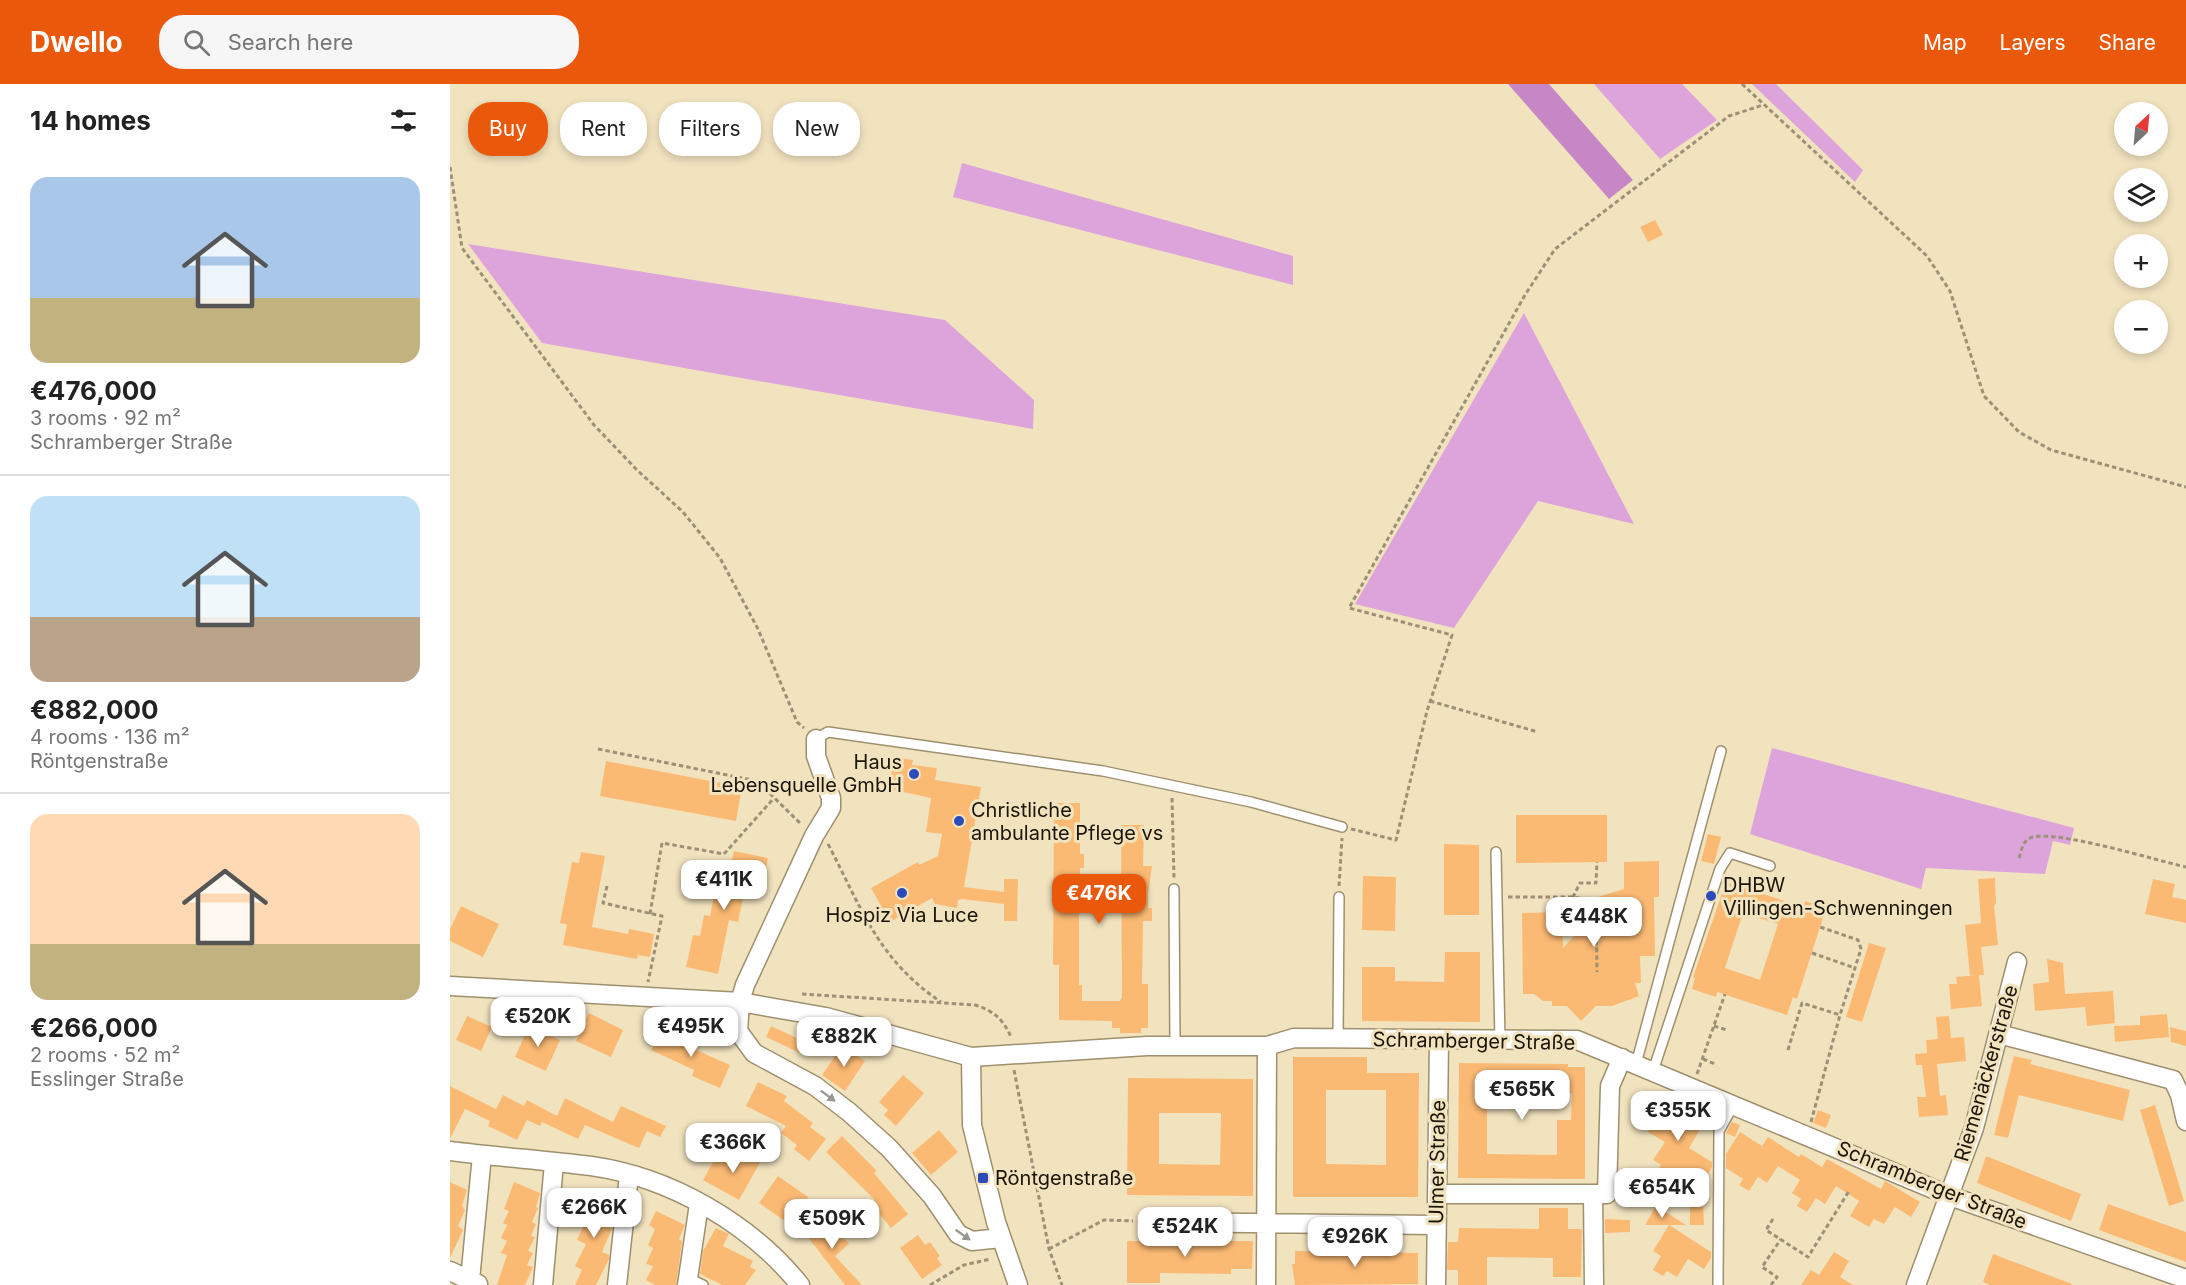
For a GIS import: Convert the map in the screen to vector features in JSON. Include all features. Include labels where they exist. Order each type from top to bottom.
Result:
[{"type":"street","points":[[816,738],[816,756],[831,798],[831,808],[814,836],[740,1002],[738,1031],[753,1053],[815,1086],[881,1141],[932,1196],[958,1234],[972,1241],[1001,1238]]},
{"type":"street","name":"Riemenäckerstraße","points":[[1916,1285],[1974,1128],[2017,962]]},
{"type":"street","points":[[450,986],[740,1002],[826,1017],[971,1057],[972,1125],[1001,1238],[1018,1285]]},
{"type":"street","points":[[1999,1034],[2173,1080],[2180,1095],[2186,1121]]},
{"type":"street","name":"Schramberger Straße","points":[[971,1057],[1175,1046],[1268,1046],[1294,1038],[1577,1040],[1950,1196],[2186,1279]]},
{"type":"street","name":"Ulmer Straße","points":[[1436,1285],[1439,1039]]},
{"type":"street","points":[[1266,1285],[1268,1046]]},
{"type":"street","points":[[1438,1194],[1607,1194],[1610,1086],[1629,1061]]},
{"type":"street","points":[[450,1151],[592,1166],[629,1174],[699,1204],[744,1229],[780,1260],[800,1285]]},
{"type":"street","points":[[450,1271],[475,1283],[482,1155]]},
{"type":"street","points":[[543,1285],[554,1163]]},
{"type":"street","points":[[617,1285],[629,1174]]},
{"type":"street","points":[[1593,1194],[1594,1285]]},
{"type":"street","points":[[692,1283],[699,1204]]},
{"type":"street","points":[[1148,1222],[1436,1225]]},
{"type":"lane","points":[[816,738],[828,732],[1103,771],[1251,802],[1342,826]]},
{"type":"lane","points":[[1629,1061],[1721,751]]},
{"type":"lane","points":[[1496,852],[1500,1040]]},
{"type":"lane","points":[[1653,1071],[1720,868],[1730,853],[1770,866]]},
{"type":"lane","points":[[1174,889],[1175,1046]]},
{"type":"lane","points":[[1338,1040],[1339,897]]},
{"type":"lane","points":[[1718,1285],[1719,1131],[1734,1104]]},
{"type":"path","points":[[1742,84],[1927,256],[1950,291],[1984,396],[2019,432],[2051,450],[2186,487]]},
{"type":"path","points":[[1339,897],[1342,826],[1396,840],[1431,701],[1452,635],[1349,608],[1360,587],[1525,295],[1555,249],[1729,116],[1763,105]]},
{"type":"path","points":[[450,167],[462,248],[594,425],[637,470],[683,512],[720,558],[758,629],[797,722],[816,738]]},
{"type":"path","points":[[1431,701],[1538,732]]},
{"type":"path","points":[[598,749],[757,781],[814,836],[828,844],[864,916],[889,958],[919,987],[943,1003]]},
{"type":"path","points":[[1171,786],[1174,889]]},
{"type":"path","points":[[650,914],[662,843],[724,854],[774,798]]},
{"type":"path","points":[[2019,858],[2023,844],[2030,838],[2043,836],[2066,838],[2186,867]]},
{"type":"path","points":[[1573,935],[1573,897],[1580,884],[1596,883],[1597,862]]},
{"type":"path","points":[[607,886],[603,903],[662,916],[645,995]]},
{"type":"path","points":[[1497,897],[1573,897],[1596,900],[1597,972]]},
{"type":"path","points":[[1807,1135],[1840,1015],[1861,950],[1858,940],[1820,927]]},
{"type":"path","points":[[1812,953],[1855,968]]},
{"type":"path","points":[[796,994],[975,1005],[992,1010],[1005,1024],[1014,1053],[1014,1069],[1049,1250],[1062,1285]]},
{"type":"path","points":[[1692,1087],[1725,994]]},
{"type":"path","points":[[1788,1050],[1802,1003],[1840,1015]]},
{"type":"path","points":[[1713,1026],[1726,1030]]},
{"type":"path","points":[[1702,1059],[1715,1064]]},
{"type":"path","points":[[1773,1219],[1766,1230],[1808,1257],[1849,1191]]},
{"type":"path","points":[[1049,1250],[1104,1220],[1148,1222]]},
{"type":"path","points":[[1771,1285],[1777,1277],[1762,1267],[1781,1239]]},
{"type":"path","points":[[930,1285],[964,1265],[992,1258]]},
{"type":"shaded area","points":[[1508,84],[1549,84],[1633,180],[1609,199]]},
{"type":"shaded area","points":[[1594,84],[1682,84],[1717,120],[1660,159]]},
{"type":"shaded area","points":[[1752,84],[1776,84],[1863,170],[1855,182]]},
{"type":"shaded area","points":[[962,163],[1293,256],[1293,285],[953,197]]},
{"type":"shaded area","points":[[468,244],[945,320],[1034,400],[1033,429],[542,343]]},
{"type":"shaded area","points":[[1524,313],[1634,524],[1538,501],[1454,628],[1355,604]]},
{"type":"shaded area","points":[[1772,748],[2074,828],[2070,845],[2053,841],[2045,874],[1926,868],[1921,889],[1750,834]]},
{"type":"building","points":[[1655,220],[1663,235],[1648,242],[1640,227]]},
{"type":"building","points":[[894,757],[913,760],[912,765],[937,768],[935,780],[981,787],[964,887],[1004,892],[1004,879],[1018,879],[1017,921],[1004,921],[1004,904],[962,899],[958,900],[957,908],[935,904],[932,898],[890,922],[871,888],[918,862],[919,865],[938,856],[942,834],[926,832],[931,798],[889,789]]},
{"type":"building","points":[[606,761],[742,787],[736,821],[600,796]]},
{"type":"building","points":[[1054,803],[1080,803],[1080,854],[1084,854],[1084,868],[1080,868],[1080,899],[1084,899],[1083,913],[1079,913],[1079,985],[1082,985],[1082,1001],[1120,1001],[1122,997],[1121,825],[1144,825],[1143,866],[1152,866],[1148,908],[1152,908],[1152,921],[1143,921],[1142,984],[1148,984],[1148,1028],[1141,1028],[1141,1033],[1120,1033],[1120,1028],[1112,1028],[1112,1021],[1059,1020],[1059,965],[1053,965]]},
{"type":"building","points":[[1516,815],[1607,815],[1607,862],[1516,863]]},
{"type":"building","points":[[1708,834],[1721,837],[1714,864],[1701,861]]},
{"type":"building","points":[[1444,844],[1479,845],[1479,915],[1444,915]]},
{"type":"building","points":[[734,851],[768,858],[763,882],[747,879],[738,922],[729,920],[718,974],[686,967],[693,935],[700,936],[704,915],[710,916],[719,870],[729,873]]},
{"type":"building","points":[[581,852],[605,856],[592,927],[628,934],[629,929],[654,934],[650,957],[638,955],[637,959],[563,945],[567,924],[560,923],[572,862],[579,863]]},
{"type":"building","points":[[1659,861],[1659,897],[1654,897],[1655,956],[1640,956],[1641,983],[1635,983],[1639,996],[1612,1006],[1596,1006],[1581,1021],[1567,1006],[1552,1006],[1552,1001],[1543,1001],[1534,994],[1523,994],[1522,913],[1562,912],[1563,948],[1581,929],[1599,946],[1598,897],[1624,889],[1624,862]]},
{"type":"building","points":[[1363,876],[1396,877],[1395,931],[1362,930]]},
{"type":"building","points":[[1995,878],[1996,904],[1994,905],[1998,945],[1981,947],[1984,975],[1979,975],[1982,1006],[1951,1009],[1949,984],[1957,984],[1956,977],[1970,976],[1965,925],[1981,923],[1978,879]]},
{"type":"building","points":[[2153,879],[2175,884],[2172,897],[2186,900],[2186,923],[2145,914]]},
{"type":"building","points":[[1726,882],[1803,907],[1805,901],[1826,908],[1797,999],[1793,997],[1787,1015],[1717,992],[1716,997],[1692,989],[1695,978],[1693,977]],"holes":[[[1743,913],[1778,924],[1760,980],[1725,968]]]},
{"type":"building","points":[[461,906],[499,924],[483,957],[450,941],[450,929]]},
{"type":"building","points":[[1869,943],[1886,948],[1862,1022],[1846,1017]]},
{"type":"building","points":[[1445,952],[1480,952],[1480,1022],[1362,1021],[1362,967],[1395,967],[1395,981],[1444,982]]},
{"type":"building","points":[[2047,959],[2063,963],[2065,994],[2113,991],[2115,1023],[2087,1026],[2085,1007],[2035,1011],[2033,984],[2049,982]]},
{"type":"building","points":[[589,1013],[623,1030],[611,1057],[576,1041]]},
{"type":"building","points":[[2167,1014],[2169,1037],[2115,1042],[2114,1026],[2140,1025],[2140,1016]]},
{"type":"building","points":[[467,1016],[492,1027],[481,1051],[456,1040]]},
{"type":"building","points":[[1949,1016],[1951,1038],[1964,1037],[1966,1061],[1937,1064],[1940,1096],[1946,1095],[1948,1115],[1919,1117],[1917,1097],[1926,1097],[1922,1065],[1916,1065],[1915,1054],[1927,1053],[1926,1040],[1938,1039],[1936,1017]]},
{"type":"building","points":[[529,1026],[560,1040],[546,1071],[515,1057]]},
{"type":"building","points":[[771,1026],[805,1042],[800,1053],[766,1037]]},
{"type":"building","points":[[663,1027],[689,1041],[687,1046],[730,1065],[720,1088],[692,1076],[694,1070],[651,1050]]},
{"type":"building","points":[[2170,1027],[2186,1031],[2186,1046],[2171,1042]]},
{"type":"building","points":[[842,1046],[865,1061],[845,1091],[822,1075]]},
{"type":"building","points":[[2014,1056],[2032,1060],[2030,1064],[2130,1090],[2123,1121],[2019,1095],[2008,1138],[1994,1135]]},
{"type":"building","points":[[1293,1057],[1367,1057],[1367,1073],[1419,1073],[1418,1197],[1293,1197]],"holes":[[[1326,1090],[1386,1090],[1386,1165],[1326,1164]]]},
{"type":"building","points":[[1459,1063],[1568,1064],[1568,1067],[1585,1067],[1585,1179],[1458,1178]],"holes":[[[1487,1092],[1572,1093],[1571,1120],[1557,1120],[1557,1155],[1487,1154]]]},
{"type":"building","points":[[903,1075],[924,1093],[896,1126],[884,1115],[888,1110],[879,1102]]},
{"type":"building","points":[[1128,1078],[1253,1079],[1253,1196],[1127,1195]],"holes":[[[1159,1113],[1221,1113],[1220,1165],[1159,1164]]]},
{"type":"building","points":[[758,1082],[787,1096],[784,1101],[813,1123],[810,1127],[826,1139],[809,1161],[794,1149],[797,1145],[781,1133],[786,1126],[746,1106]]},
{"type":"building","points":[[450,1086],[496,1109],[503,1095],[524,1106],[527,1100],[557,1116],[565,1098],[613,1122],[621,1106],[666,1126],[660,1137],[647,1131],[639,1148],[585,1125],[578,1139],[542,1122],[540,1126],[527,1120],[517,1140],[488,1126],[490,1121],[465,1109],[450,1139]]},
{"type":"building","points":[[1667,1096],[1709,1114],[1689,1148],[1712,1162],[1712,1167],[1705,1179],[1688,1169],[1677,1187],[1667,1181],[1663,1187],[1652,1180],[1661,1165],[1653,1160],[1665,1142],[1648,1132]]},
{"type":"building","points":[[2155,1105],[2184,1201],[2169,1206],[2140,1110]]},
{"type":"building","points":[[1818,1110],[1831,1115],[1826,1128],[1813,1123]]},
{"type":"building","points":[[1732,1122],[1740,1125],[1735,1137],[1726,1133]]},
{"type":"building","points":[[939,1130],[958,1152],[931,1175],[912,1153]]},
{"type":"building","points":[[1740,1132],[1762,1146],[1768,1137],[1799,1157],[1801,1154],[1822,1167],[1827,1159],[1881,1189],[1885,1181],[1920,1202],[1911,1217],[1895,1207],[1884,1224],[1874,1219],[1869,1227],[1850,1216],[1859,1201],[1836,1186],[1825,1204],[1816,1198],[1807,1212],[1797,1206],[1801,1199],[1792,1193],[1800,1180],[1778,1166],[1767,1183],[1758,1177],[1749,1191],[1739,1185],[1743,1179],[1726,1168],[1726,1154]]},
{"type":"building","points":[[842,1136],[877,1171],[874,1173],[908,1214],[891,1228],[871,1204],[875,1200],[826,1152]]},
{"type":"building","points":[[743,1149],[762,1159],[739,1200],[703,1180],[716,1157],[733,1166]]},
{"type":"building","points":[[1986,1156],[2081,1194],[2071,1221],[1977,1183]]},
{"type":"building","points":[[778,1176],[808,1197],[789,1224],[759,1203]]},
{"type":"building","points":[[450,1182],[467,1190],[462,1206],[465,1210],[458,1226],[463,1230],[450,1258]]},
{"type":"building","points":[[514,1182],[540,1193],[536,1207],[538,1208],[532,1222],[536,1224],[531,1236],[535,1237],[528,1251],[533,1253],[527,1265],[533,1267],[525,1285],[497,1285],[507,1255],[501,1253],[507,1241],[501,1238],[507,1225],[503,1223],[509,1211],[504,1209]]},
{"type":"building","points":[[590,1190],[614,1201],[603,1223],[612,1228],[602,1252],[609,1255],[609,1259],[596,1285],[575,1285],[582,1270],[575,1266],[586,1244],[577,1240],[588,1216],[580,1213]]},
{"type":"building","points":[[1690,1204],[1703,1204],[1704,1225],[1690,1225]]},
{"type":"building","points":[[2108,1204],[2186,1232],[2186,1262],[2099,1230]]},
{"type":"building","points":[[1656,1206],[1686,1225],[1645,1225]]},
{"type":"building","points":[[1539,1208],[1568,1208],[1568,1229],[1582,1229],[1581,1277],[1553,1277],[1553,1258],[1487,1257],[1487,1285],[1458,1285],[1458,1270],[1447,1270],[1448,1242],[1458,1242],[1459,1228],[1539,1229]]},
{"type":"building","points":[[656,1211],[685,1225],[679,1239],[682,1241],[676,1285],[655,1285],[646,1280],[653,1266],[646,1264],[653,1248],[648,1245],[655,1229],[649,1225]]},
{"type":"building","points":[[827,1218],[849,1244],[835,1256],[862,1285],[845,1285],[807,1236]]},
{"type":"building","points":[[1605,1219],[1630,1220],[1630,1232],[1605,1233]]},
{"type":"building","points":[[1669,1225],[1711,1252],[1711,1258],[1704,1269],[1688,1259],[1677,1277],[1667,1271],[1663,1276],[1653,1270],[1661,1256],[1653,1251]]},
{"type":"building","points":[[716,1228],[729,1234],[723,1246],[753,1261],[750,1267],[756,1270],[745,1285],[722,1285],[700,1274],[703,1251]]},
{"type":"building","points":[[918,1235],[925,1245],[930,1242],[940,1256],[937,1258],[942,1265],[922,1279],[900,1248]]},
{"type":"building","points":[[1127,1241],[1253,1241],[1252,1269],[1231,1269],[1231,1274],[1160,1273],[1160,1283],[1127,1283]]},
{"type":"building","points":[[1295,1251],[1418,1253],[1418,1284],[1295,1285],[1292,1264],[1295,1264]]},
{"type":"building","points":[[1834,1252],[1849,1261],[1840,1277],[1853,1285],[1801,1285],[1811,1270],[1819,1275]]},
{"type":"building","points":[[1993,1254],[2072,1284],[1990,1285],[1983,1282]]},
{"type":"place","name":"Haus Lebensquelle GmbH","points":[[914,774]]},
{"type":"place","name":"Christliche ambulante Pflege vs","points":[[959,821]]},
{"type":"place","name":"Hospiz Via Luce","points":[[902,893]]},
{"type":"place","name":"DHBW Villingen-Schwenningen","points":[[1711,896]]},
{"type":"place","name":"Röntgenstraße","points":[[983,1178]]}]
